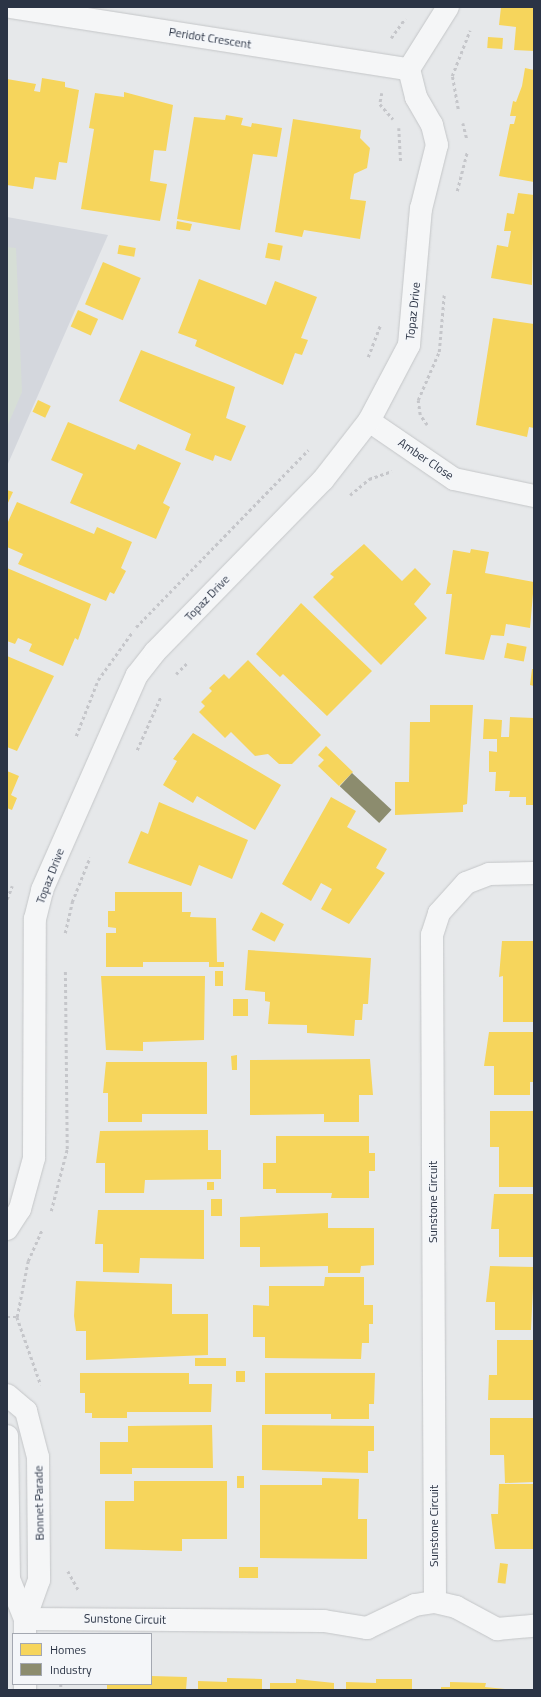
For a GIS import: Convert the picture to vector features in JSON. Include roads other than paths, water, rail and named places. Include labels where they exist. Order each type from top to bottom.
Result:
[{"type":"street","name":"Peridot Crescent","points":[[11,7],[409,70]]},
{"type":"street","points":[[409,70],[448,7]]},
{"type":"street","name":"Topaz Drive","points":[[7,1229],[20,1209],[34,1158],[36,919],[42,890],[118,713],[137,675],[154,652],[323,480],[369,421],[409,345],[422,201],[436,158],[435,134],[416,97],[409,70]]},
{"type":"street","name":"Amber Close","points":[[369,421],[454,479],[534,496]]},
{"type":"street","name":"Sunstone Circuit","points":[[435,1602],[432,935],[439,913],[466,883],[489,874],[534,873]]},
{"type":"street","name":"Bonnet Parade","points":[[7,1395],[26,1411],[38,1457],[39,1580],[25,1627]]},
{"type":"street","points":[[7,1436],[9,1579],[25,1627]]},
{"type":"street","name":"Sunstone Circuit","points":[[25,1627],[324,1621],[367,1628],[415,1605],[435,1602],[456,1607],[497,1629],[534,1626]]}]
